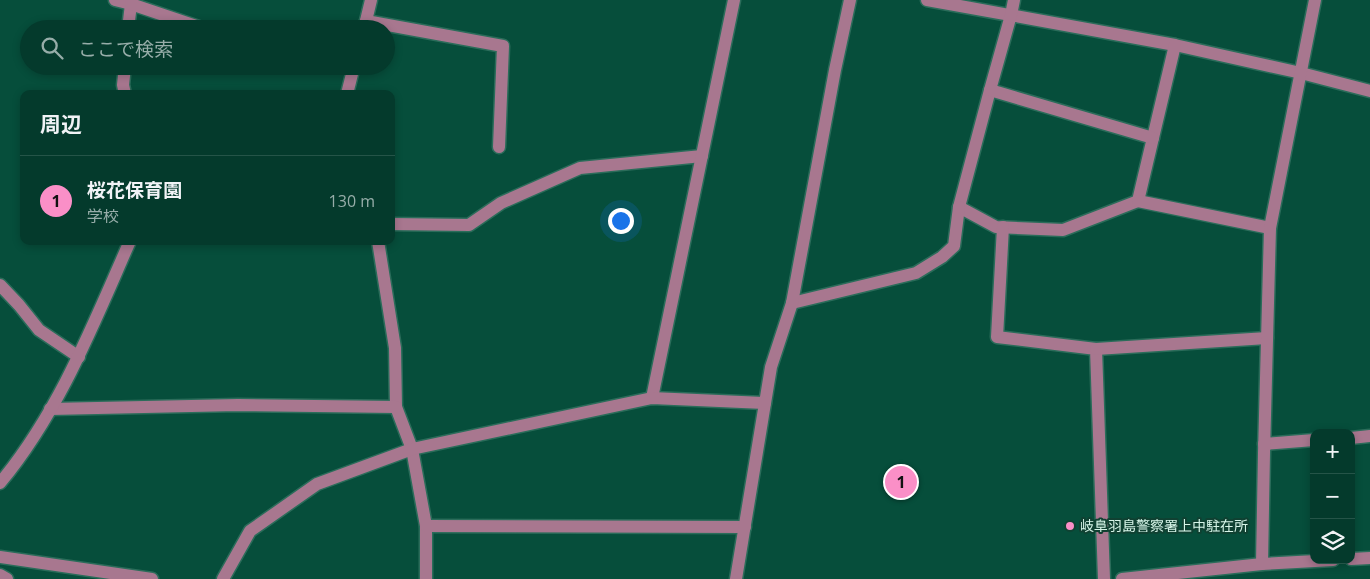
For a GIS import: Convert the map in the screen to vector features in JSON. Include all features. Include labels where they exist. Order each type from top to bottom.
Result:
[{"type":"street","points":[[114,0],[178,20]]},
{"type":"street","points":[[366,20],[371,0]]},
{"type":"street","points":[[652,398],[734,0]]},
{"type":"street","points":[[736,579],[771,367],[792,303],[835,70],[850,0]]},
{"type":"street","points":[[927,0],[1175,44],[1370,91]]},
{"type":"street","points":[[792,303],[916,273],[942,257],[954,246],[960,207],[1014,0]]},
{"type":"street","points":[[1262,564],[1270,228],[1316,0]]},
{"type":"street","points":[[129,20],[131,4]]},
{"type":"street","points":[[395,30],[503,46],[499,147]]},
{"type":"street","points":[[1138,201],[1175,44]]},
{"type":"street","points":[[124,75],[124,90]]},
{"type":"street","points":[[348,90],[352,75]]},
{"type":"street","points":[[990,90],[1153,138]]},
{"type":"street","points":[[395,224],[469,225],[501,203],[580,168],[702,156]]},
{"type":"street","points":[[960,207],[996,227],[1063,230],[1138,201],[1270,228]]},
{"type":"street","points":[[1003,227],[997,337],[1096,349],[1267,338]]},
{"type":"street","points":[[0,483],[30,444],[79,357],[128,245]]},
{"type":"street","points":[[379,245],[395,348],[396,407],[412,449],[426,526],[426,579]]},
{"type":"street","points":[[0,285],[19,304],[39,330],[79,357]]},
{"type":"street","points":[[1096,349],[1104,579]]},
{"type":"street","points":[[223,579],[250,530],[317,484],[412,449],[652,398],[765,403]]},
{"type":"street","points":[[50,409],[238,405],[396,407]]},
{"type":"street","points":[[1355,438],[1370,436]]},
{"type":"street","points":[[1264,444],[1310,440]]},
{"type":"street","points":[[426,526],[745,527]]},
{"type":"street","points":[[0,557],[152,579]]},
{"type":"street","points":[[1355,559],[1370,558]]},
{"type":"street","points":[[1122,579],[1262,564],[1310,561]]},
{"type":"street","points":[[0,575],[7,579]]},
{"type":"place","name":"桜花保育園","points":[[901,482]]},
{"type":"place","name":"岐阜羽島警察署上中駐在所","points":[[1070,526]]}]
